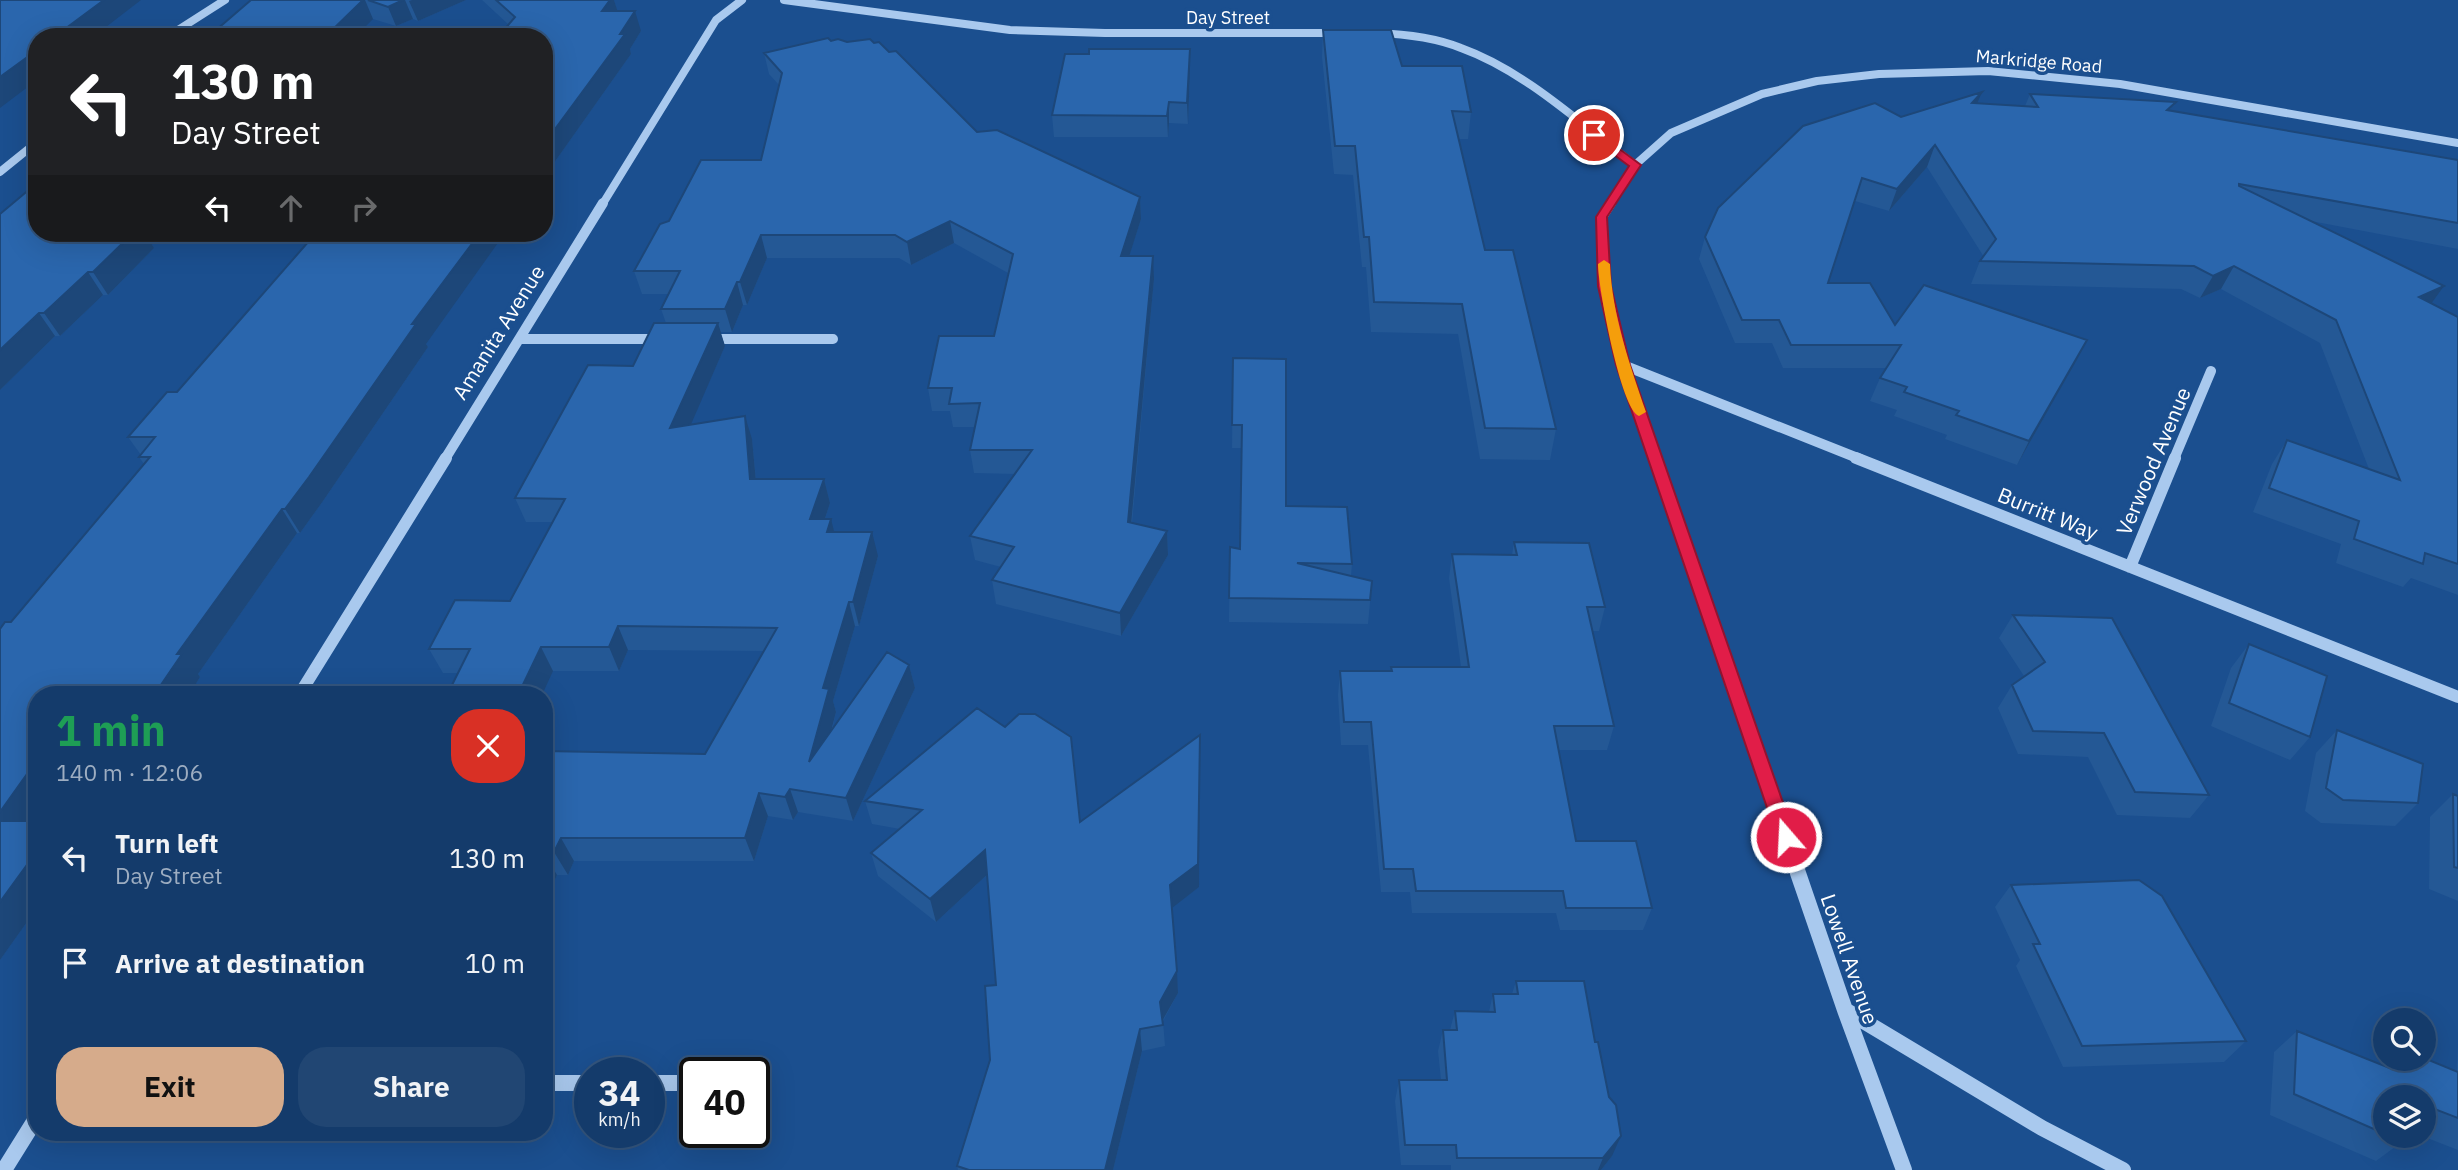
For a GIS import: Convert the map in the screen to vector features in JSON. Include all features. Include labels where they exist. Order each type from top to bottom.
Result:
[{"type":"street","points":[[180,28],[225,0]]},
{"type":"street","name":"Amanita Avenue","points":[[305,686],[716,20],[742,0]]},
{"type":"street","name":"Day Street","points":[[784,0],[1010,30],[1105,33],[1352,33]]},
{"type":"street","points":[[1366,33],[1428,38],[1475,53],[1511,74],[1635,165]]},
{"type":"street","name":"Markridge Road","points":[[1635,165],[1671,133],[1762,94],[1817,81],[1942,71],[2001,72],[2120,84],[2458,143]]},
{"type":"street","points":[[0,172],[28,149]]},
{"type":"street","name":"Lowell Avenue","points":[[1635,165],[1602,217],[1605,286],[1623,365],[1845,1010],[1904,1170]]},
{"type":"street","points":[[521,339],[671,339]]},
{"type":"street","points":[[698,339],[832,339]]},
{"type":"street","name":"Burritt Way","points":[[1623,365],[2458,697]]},
{"type":"street","name":"Verwood Avenue","points":[[2130,566],[2211,371]]},
{"type":"street","points":[[1845,1010],[2042,1128],[2123,1170]]},
{"type":"street","points":[[553,1083],[574,1083]]},
{"type":"street","points":[[4,1170],[28,1131]]},
{"type":"building","points":[[0,0],[104,0],[66,28],[28,28],[28,57],[0,77]]},
{"type":"building","points":[[251,0],[363,0],[334,28],[218,28]]},
{"type":"building","points":[[368,0],[403,0],[388,7]]},
{"type":"building","points":[[496,0],[610,0],[602,11],[635,11],[620,34],[625,34],[553,132],[553,28],[506,28],[515,17]]},
{"type":"building","points":[[1323,30],[1391,30],[1402,66],[1462,66],[1471,112],[1452,111],[1485,250],[1513,250],[1556,429],[1485,428],[1462,304],[1374,302],[1369,237],[1364,237],[1355,146],[1335,146]]},
{"type":"building","points":[[828,38],[831,41],[870,39],[874,43],[879,42],[889,52],[896,51],[977,132],[997,130],[1140,197],[1121,256],[1153,256],[1128,522],[1167,531],[1120,613],[992,580],[1014,547],[970,536],[1032,450],[970,450],[980,403],[949,404],[952,388],[928,388],[939,336],[994,336],[1013,254],[950,221],[907,242],[895,235],[761,235],[725,309],[661,309],[680,271],[634,271],[660,224],[669,221],[701,160],[761,160],[782,73],[764,53]]},
{"type":"building","points":[[1089,49],[1190,49],[1187,103],[1169,102],[1167,116],[1052,115],[1065,54],[1089,54]]},
{"type":"building","points":[[1982,92],[1972,103],[2038,107],[2030,94],[2176,102],[2167,110],[2458,160],[2458,223],[2239,186],[2444,286],[2419,297],[2458,317],[2458,564],[2425,553],[2423,564],[2354,539],[2359,521],[2269,488],[2287,440],[2400,480],[2336,320],[2234,266],[2213,276],[2194,266],[1980,261],[1996,239],[1935,145],[1897,189],[1862,178],[1828,283],[1870,283],[1895,325],[1924,285],[2087,340],[2029,441],[1956,415],[1959,411],[1904,392],[1907,387],[1880,378],[1901,345],[1791,345],[1779,320],[1742,320],[1705,237],[1718,208],[1803,126],[1875,103],[1901,117]]},
{"type":"building","points":[[28,191],[28,242],[124,242],[93,272],[88,272],[44,313],[39,313],[0,350],[0,214]]},
{"type":"building","points":[[308,242],[473,242],[412,324],[416,324],[309,477],[285,509],[282,509],[177,654],[182,654],[160,686],[28,686],[28,773],[0,812],[0,629],[5,622],[11,622],[150,457],[139,457],[155,437],[128,437],[167,392],[177,392]]},
{"type":"building","points":[[654,323],[718,323],[670,428],[745,416],[750,479],[824,479],[810,519],[831,519],[827,532],[872,532],[853,602],[849,602],[823,688],[829,689],[809,762],[887,652],[909,665],[846,798],[790,789],[785,797],[759,793],[745,838],[561,838],[553,852],[553,751],[705,754],[777,628],[618,626],[609,647],[541,647],[522,686],[452,686],[470,649],[429,649],[455,600],[510,601],[565,499],[515,498],[588,365],[633,366]]},
{"type":"building","points":[[1233,358],[1286,359],[1286,506],[1347,507],[1352,564],[1297,563],[1372,581],[1370,600],[1229,598],[1230,547],[1240,549],[1242,425],[1232,425]]},
{"type":"building","points":[[1514,542],[1589,543],[1605,607],[1587,607],[1614,726],[1554,726],[1576,841],[1636,841],[1652,908],[1566,908],[1563,891],[1416,891],[1413,869],[1384,869],[1371,722],[1344,722],[1340,671],[1392,671],[1391,667],[1469,667],[1452,554],[1517,555]]},
{"type":"building","points":[[2013,615],[2112,618],[2209,795],[2135,792],[2104,733],[2033,731],[2012,685],[2045,662]]},
{"type":"building","points":[[2249,644],[2327,676],[2310,737],[2229,703]]},
{"type":"building","points":[[977,708],[1005,727],[1019,714],[1035,714],[1071,737],[1080,822],[1200,735],[1198,864],[1170,885],[1177,971],[1160,1002],[1163,1025],[1140,1029],[1105,1170],[969,1170],[957,1166],[990,1060],[985,986],[996,985],[985,850],[930,899],[871,853],[922,810],[865,801]]},
{"type":"building","points":[[2337,730],[2423,764],[2418,803],[2343,800],[2326,788]]},
{"type":"building","points":[[2453,794],[2458,796],[2458,868],[2454,867]]},
{"type":"building","points":[[0,821],[28,821],[28,863],[0,902]]},
{"type":"building","points":[[2139,880],[2162,896],[2246,1041],[2082,1046],[2033,944],[2040,944],[2011,885]]},
{"type":"building","points":[[1516,981],[1584,981],[1595,1042],[1598,1042],[1609,1097],[1616,1105],[1621,1136],[1603,1158],[1457,1158],[1456,1145],[1405,1145],[1399,1080],[1447,1080],[1443,1030],[1457,1030],[1455,1011],[1495,1012],[1493,994],[1518,994]]},
{"type":"building","points":[[2297,1031],[2373,1061],[2373,1071],[2436,1071],[2436,1063],[2458,1072],[2458,1118],[2436,1110],[2436,1085],[2373,1085],[2373,1129],[2294,1094]]},
{"type":"slow traffic","points":[[1604,264],[1605,286],[1623,365],[1639,412]]},
{"type":"route","points":[[1594,135],[1635,165],[1602,217],[1605,286],[1623,365],[1786,837]]}]
